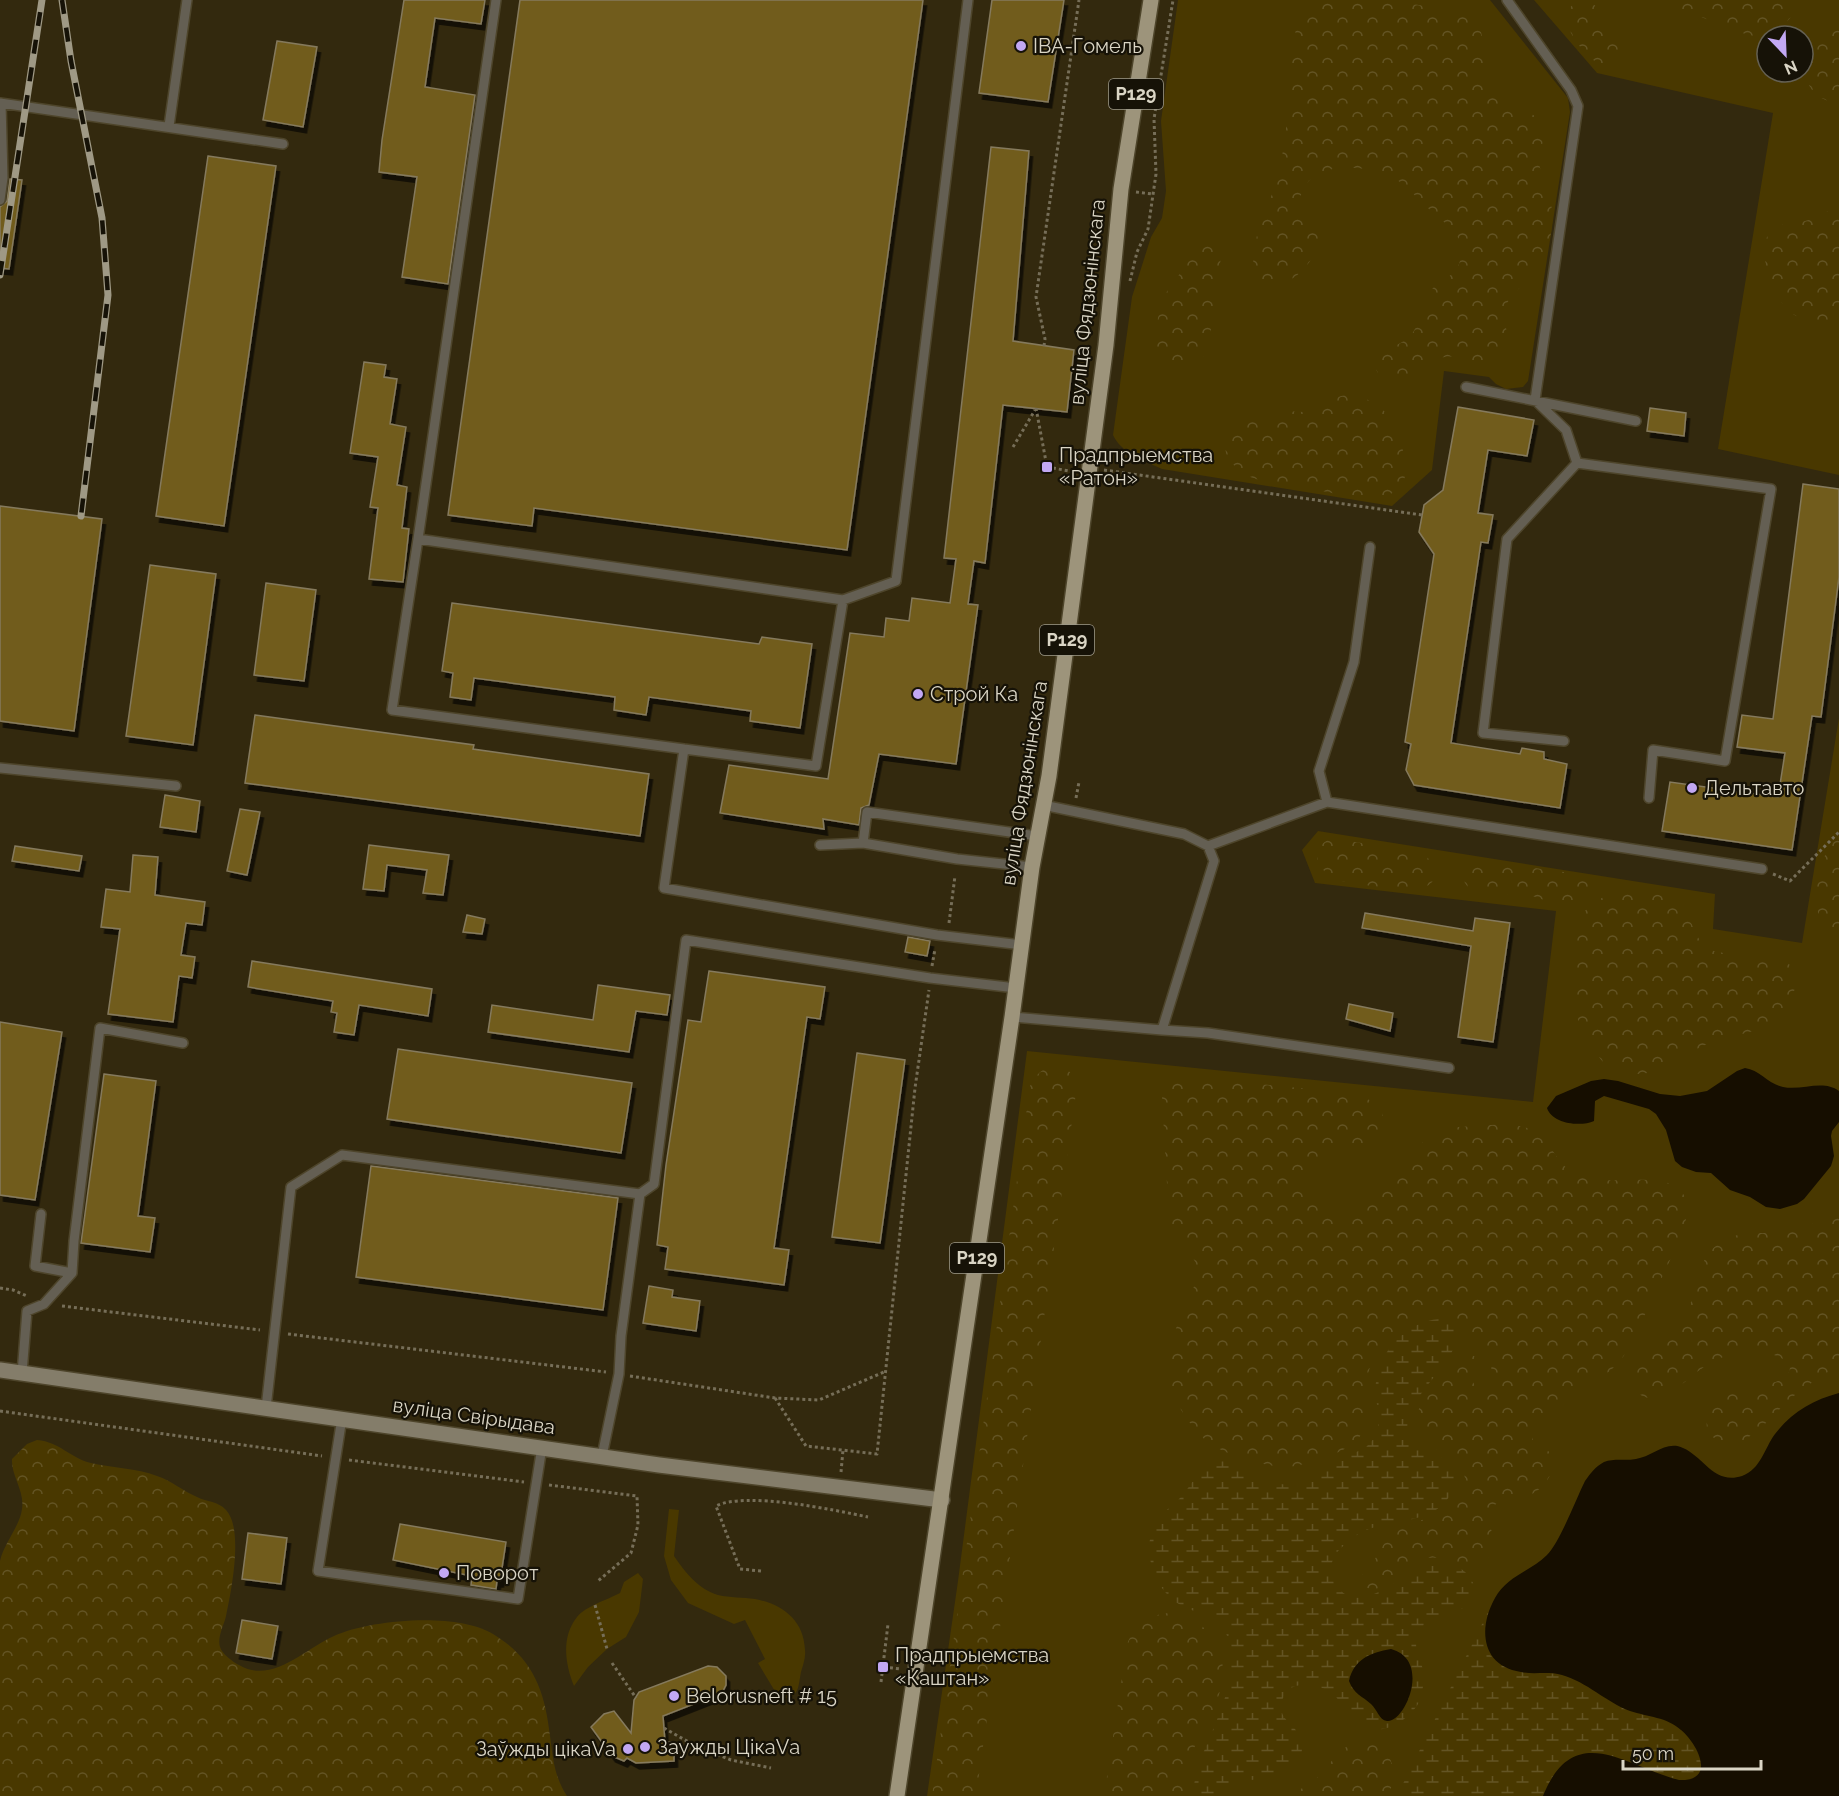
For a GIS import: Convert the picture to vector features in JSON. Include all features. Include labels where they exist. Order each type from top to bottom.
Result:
[{"type":"main road","name":"вуліца Фядзюнінскага","points":[[942,1500],[1032,867],[1049,776],[1096,472],[1121,189],[1151,0]]},
{"type":"main road","name":"вуліца Свірыдава","points":[[0,1370],[687,1469],[942,1500]]},
{"type":"main road","name":"Р129","points":[[897,1796],[942,1500]]},
{"type":"lane","points":[[169,126],[187,0]]},
{"type":"lane","points":[[496,0],[392,710],[816,766],[843,600]]},
{"type":"lane","points":[[418,538],[843,600],[896,581],[968,0]]},
{"type":"lane","points":[[1506,0],[1571,90],[1578,106],[1534,400]]},
{"type":"lane","points":[[0,200],[3,178],[1,103],[283,144]]},
{"type":"lane","points":[[1466,387],[1636,421]]},
{"type":"lane","points":[[1534,400],[1566,430],[1577,463]]},
{"type":"lane","points":[[1564,741],[1483,733],[1507,538],[1577,463]]},
{"type":"lane","points":[[1577,463],[1771,489],[1725,761],[1653,750],[1649,798]]},
{"type":"lane","points":[[1328,802],[1319,771],[1354,662],[1370,546]]},
{"type":"lane","points":[[684,749],[664,888],[937,935],[1022,945]]},
{"type":"lane","points":[[0,768],[176,786]]},
{"type":"lane","points":[[1208,846],[1328,802],[1762,869]]},
{"type":"lane","points":[[1043,805],[1184,834],[1208,846],[1214,861],[1162,1030]]},
{"type":"lane","points":[[863,843],[867,812],[1037,836]]},
{"type":"lane","points":[[820,845],[863,843],[957,859],[1032,867]]},
{"type":"lane","points":[[266,1408],[291,1187],[342,1155],[640,1194],[654,1184],[686,940],[930,978],[1016,988]]},
{"type":"lane","points":[[1012,1017],[1208,1033],[1449,1068]]},
{"type":"lane","points":[[22,1373],[27,1311],[44,1304],[72,1273],[100,1028],[183,1043]]},
{"type":"lane","points":[[602,1456],[619,1374],[621,1336],[640,1194]]},
{"type":"lane","points":[[41,1214],[35,1266],[72,1273]]},
{"type":"lane","points":[[342,1418],[318,1571],[518,1599],[542,1447]]},
{"type":"path","points":[[1044,346],[1045,339],[1036,297],[1079,0]]},
{"type":"path","points":[[1148,229],[1156,174],[1154,119],[1173,0]]},
{"type":"path","points":[[1013,447],[1036,408],[1047,467],[1422,515]]},
{"type":"path","points":[[1074,810],[1079,782]]},
{"type":"path","points":[[1762,869],[1790,881],[1839,832]]},
{"type":"path","points":[[775,1398],[806,1446],[877,1454],[915,1088],[937,935],[948,925],[955,876]]},
{"type":"path","points":[[0,1288],[13,1290],[44,1304],[619,1374],[775,1398],[819,1400],[884,1372]]},
{"type":"path","points":[[0,1411],[335,1458],[637,1496],[638,1525],[631,1553],[598,1581]]},
{"type":"path","points":[[840,1486],[843,1450]]},
{"type":"path","points":[[761,1571],[740,1569],[716,1506],[724,1502],[758,1500],[868,1516]]},
{"type":"path","points":[[595,1605],[608,1649]]},
{"type":"path","points":[[881,1682],[888,1624]]},
{"type":"path","points":[[612,1663],[636,1698]]},
{"type":"path","points":[[664,1728],[692,1744]]},
{"type":"path","points":[[706,1750],[731,1760],[771,1768]]},
{"type":"green space","points":[[1178,0],[1490,0],[1568,98],[1570,112],[1528,381],[1523,387],[1506,389],[1489,377],[1444,371],[1432,470],[1392,506],[1162,469],[1128,452],[1113,435],[1132,297],[1151,237],[1162,218],[1166,191],[1161,121]]},
{"type":"green space","points":[[1319,0],[1405,3],[1451,11],[1468,18],[1479,27],[1481,32],[1484,71],[1491,91],[1503,103],[1534,115],[1540,120],[1544,136],[1539,163],[1552,208],[1552,228],[1539,265],[1505,307],[1503,314],[1509,341],[1504,353],[1497,359],[1490,362],[1477,362],[1448,356],[1436,361],[1420,373],[1398,380],[1386,379],[1378,373],[1375,366],[1377,360],[1387,350],[1412,334],[1429,293],[1455,272],[1461,254],[1459,239],[1450,227],[1402,184],[1386,174],[1365,169],[1338,168],[1313,177],[1302,192],[1299,206],[1303,216],[1317,232],[1314,255],[1299,274],[1280,284],[1270,283],[1260,278],[1255,269],[1253,258],[1258,232],[1281,163],[1297,23],[1304,12]]},
{"type":"green space","points":[[1534,0],[1839,0],[1839,475],[1718,449],[1773,113],[1597,73]]},
{"type":"green space","points":[[1587,0],[1596,7],[1620,41],[1622,52],[1620,57],[1613,62],[1606,64],[1596,62],[1581,48],[1569,28],[1568,10],[1575,4]]},
{"type":"green space","points":[[1658,0],[1806,0],[1785,24],[1755,24],[1755,36]]},
{"type":"green space","points":[[1839,19],[1839,104],[1817,95],[1808,84],[1815,84],[1815,43],[1830,25]]},
{"type":"green space","points":[[1839,208],[1839,321],[1813,321],[1795,316],[1784,305],[1772,285],[1765,262],[1766,240],[1770,232],[1778,226],[1805,221]]},
{"type":"green space","points":[[1206,238],[1217,243],[1221,257],[1208,350],[1195,362],[1186,365],[1168,363],[1156,351],[1157,320],[1161,306],[1194,246]]},
{"type":"green space","points":[[1349,394],[1366,399],[1380,407],[1395,427],[1404,453],[1406,472],[1402,484],[1392,493],[1370,498],[1355,497],[1267,482],[1244,473],[1228,459],[1225,448],[1228,432],[1239,421],[1264,421],[1286,411],[1312,410],[1330,399]]},
{"type":"green space","points":[[1839,718],[1839,1796],[927,1796],[958,1581],[1027,1051],[1533,1102],[1556,911],[1315,883],[1302,850],[1318,831],[1715,894],[1713,929],[1802,943]]},
{"type":"green space","points":[[1839,837],[1839,934],[1828,929],[1823,923],[1816,901],[1822,863],[1832,843]]},
{"type":"green space","points":[[1329,839],[1416,852],[1431,861],[1435,867],[1435,877],[1428,886],[1414,889],[1380,887],[1337,880],[1327,875],[1317,861],[1319,846]]},
{"type":"green space","points":[[1483,861],[1578,874],[1589,880],[1593,889],[1588,899],[1571,906],[1522,894],[1483,894],[1470,889],[1463,876],[1466,866]]},
{"type":"green space","points":[[1620,891],[1649,893],[1675,902],[1688,917],[1702,943],[1711,950],[1720,953],[1772,957],[1784,961],[1792,967],[1796,976],[1795,988],[1790,998],[1777,1015],[1762,1027],[1709,1043],[1662,1069],[1637,1074],[1620,1071],[1605,1064],[1579,1022],[1575,1011],[1577,971],[1575,940],[1579,921],[1588,907]]},
{"type":"green space","points":[[1058,1065],[1072,1076],[1076,1093],[976,1796],[932,1796],[1030,1086],[1041,1071]]},
{"type":"green space","points":[[1192,1077],[1348,1093],[1374,1102],[1382,1111],[1383,1117],[1376,1137],[1359,1146],[1322,1158],[1315,1163],[1307,1177],[1310,1196],[1321,1208],[1332,1213],[1359,1208],[1376,1197],[1396,1177],[1417,1148],[1434,1135],[1455,1127],[1496,1124],[1522,1127],[1539,1135],[1566,1167],[1576,1175],[1598,1180],[1657,1181],[1673,1185],[1684,1194],[1687,1211],[1681,1237],[1633,1341],[1611,1370],[1549,1410],[1539,1420],[1533,1430],[1533,1440],[1545,1447],[1553,1457],[1551,1472],[1544,1484],[1533,1494],[1501,1502],[1492,1507],[1488,1513],[1488,1519],[1494,1548],[1490,1556],[1481,1563],[1468,1566],[1428,1558],[1414,1564],[1376,1589],[1367,1588],[1362,1577],[1395,1529],[1445,1512],[1461,1500],[1465,1491],[1464,1475],[1456,1464],[1431,1445],[1421,1434],[1417,1420],[1423,1400],[1443,1372],[1460,1358],[1474,1356],[1479,1363],[1479,1369],[1473,1382],[1477,1390],[1486,1392],[1494,1386],[1494,1376],[1490,1365],[1478,1342],[1451,1316],[1435,1312],[1417,1316],[1384,1343],[1374,1358],[1368,1375],[1366,1393],[1368,1418],[1365,1427],[1360,1437],[1351,1445],[1331,1455],[1288,1467],[1254,1462],[1225,1452],[1209,1443],[1185,1416],[1173,1390],[1170,1376],[1171,1349],[1179,1321],[1194,1285],[1197,1270],[1195,1261],[1178,1240],[1169,1219],[1162,1096],[1166,1087],[1173,1081]]},
{"type":"green space","points":[[1839,1211],[1839,1365],[1795,1395],[1751,1436],[1740,1442],[1729,1444],[1718,1440],[1707,1431],[1709,1411],[1717,1399],[1730,1391],[1776,1382],[1786,1377],[1790,1367],[1783,1359],[1749,1351],[1734,1354],[1704,1367],[1672,1392],[1663,1396],[1645,1397],[1636,1392],[1633,1376],[1645,1361],[1667,1343],[1680,1328],[1689,1308],[1699,1273],[1710,1252],[1718,1244],[1737,1235],[1793,1231]]},
{"type":"green space","points":[[1439,1319],[1453,1328],[1456,1340],[1450,1355],[1415,1403],[1408,1419],[1409,1434],[1417,1445],[1448,1462],[1455,1476],[1453,1488],[1447,1500],[1427,1514],[1375,1527],[1357,1535],[1339,1550],[1331,1565],[1332,1576],[1337,1587],[1353,1597],[1366,1597],[1409,1575],[1440,1564],[1458,1567],[1470,1577],[1474,1591],[1470,1602],[1456,1611],[1429,1622],[1418,1634],[1416,1648],[1424,1679],[1418,1704],[1408,1716],[1395,1725],[1372,1729],[1365,1727],[1351,1716],[1328,1691],[1308,1685],[1295,1686],[1286,1693],[1282,1700],[1281,1711],[1301,1741],[1302,1753],[1297,1764],[1287,1773],[1279,1776],[1234,1784],[1222,1796],[1193,1796],[1198,1769],[1222,1708],[1230,1679],[1230,1648],[1227,1636],[1218,1622],[1179,1604],[1163,1589],[1152,1568],[1150,1557],[1149,1545],[1155,1524],[1160,1516],[1185,1493],[1196,1476],[1212,1464],[1229,1462],[1263,1480],[1277,1484],[1292,1484],[1305,1480],[1338,1458],[1367,1446],[1377,1432],[1376,1382],[1383,1359],[1389,1349],[1406,1332],[1427,1321]]},
{"type":"green space","points":[[37,1440],[52,1444],[84,1461],[157,1476],[197,1497],[220,1505],[226,1510],[234,1531],[235,1561],[219,1643],[225,1655],[239,1665],[251,1670],[264,1671],[276,1668],[334,1636],[350,1630],[370,1625],[414,1620],[437,1620],[478,1627],[507,1643],[535,1677],[545,1704],[557,1774],[567,1796],[0,1796],[0,1561],[22,1509],[22,1496],[12,1459],[27,1444]]},
{"type":"green space","points":[[669,1509],[679,1510],[674,1556],[687,1574],[698,1584],[718,1595],[765,1601],[782,1609],[796,1622],[804,1639],[805,1655],[798,1686],[793,1696],[783,1699],[776,1693],[758,1663],[765,1659],[745,1620],[734,1624],[688,1603],[671,1580],[664,1556]]},
{"type":"green space","points":[[638,1573],[643,1579],[639,1612],[626,1637],[607,1649],[588,1667],[574,1686],[568,1669],[566,1651],[572,1625],[577,1617],[586,1610],[620,1593],[624,1582]]},
{"type":"green space","points":[[1490,1608],[1485,1646],[1491,1656],[1537,1674],[1558,1674],[1570,1678],[1630,1711],[1673,1723],[1685,1733],[1694,1746],[1702,1765],[1700,1773],[1693,1778],[1679,1780],[1594,1752],[1579,1755],[1555,1772],[1543,1796],[1397,1796]]},
{"type":"green space","points":[[1168,1613],[1185,1617],[1209,1632],[1221,1655],[1223,1669],[1217,1701],[1189,1760],[1186,1796],[1104,1796],[1127,1644],[1134,1630],[1142,1622],[1152,1616]]},
{"type":"green space","points":[[1372,1740],[1385,1751],[1392,1764],[1393,1779],[1388,1796],[1280,1796],[1297,1791],[1311,1783],[1343,1749]]},
{"type":"shaded area","points":[[1745,1068],[1783,1087],[1826,1086],[1839,1091],[1839,1122],[1831,1136],[1834,1156],[1831,1166],[1804,1199],[1797,1204],[1780,1209],[1766,1207],[1750,1197],[1730,1190],[1711,1173],[1696,1172],[1682,1167],[1675,1161],[1666,1130],[1656,1114],[1649,1109],[1604,1096],[1595,1101],[1594,1121],[1575,1124],[1555,1118],[1547,1108],[1556,1096],[1591,1081],[1604,1079],[1618,1081],[1660,1094],[1680,1096],[1707,1091]]},
{"type":"shaded area","points":[[1839,1393],[1839,1796],[1543,1796],[1556,1773],[1570,1759],[1585,1753],[1602,1754],[1620,1759],[1679,1780],[1691,1779],[1698,1775],[1701,1761],[1687,1736],[1670,1722],[1621,1707],[1571,1678],[1557,1674],[1521,1672],[1498,1662],[1491,1654],[1485,1633],[1486,1621],[1500,1590],[1541,1561],[1552,1549],[1585,1481],[1595,1468],[1604,1462],[1642,1458],[1665,1447],[1677,1446],[1690,1452],[1710,1469],[1724,1477],[1742,1476],[1754,1469],[1775,1434],[1796,1413],[1820,1399]]},
{"type":"shaded area","points":[[1391,1649],[1403,1655],[1410,1665],[1412,1677],[1407,1702],[1394,1719],[1387,1721],[1382,1719],[1373,1706],[1356,1692],[1349,1681],[1351,1673],[1364,1658]]},
{"type":"building","points":[[404,0],[485,0],[481,24],[435,18],[425,87],[475,95],[448,284],[402,277],[417,177],[379,172]]},
{"type":"building","points":[[520,0],[923,0],[847,550],[534,508],[532,526],[448,515]]},
{"type":"building","name":"IBA-Гомель","points":[[992,0],[1064,0],[1048,102],[979,93]]},
{"type":"building","points":[[277,41],[317,47],[303,127],[263,120]]},
{"type":"building","points":[[991,147],[1029,151],[1013,341],[1074,350],[1067,412],[1003,405],[985,563],[974,561],[968,604],[978,605],[956,764],[879,754],[869,805],[861,808],[859,825],[823,819],[824,829],[720,813],[729,765],[828,779],[850,633],[884,637],[886,618],[909,621],[912,598],[950,603],[956,559],[944,558]]},
{"type":"building","points":[[208,156],[276,166],[224,526],[156,516]]},
{"type":"building","points":[[10,179],[22,180],[9,269],[0,268],[0,207],[7,201]]},
{"type":"building","points":[[364,362],[386,365],[384,377],[397,379],[390,424],[406,427],[397,485],[407,487],[402,528],[409,529],[403,582],[369,579],[378,508],[370,507],[378,457],[350,453]]},
{"type":"building","points":[[1458,407],[1534,420],[1527,456],[1488,450],[1478,513],[1493,515],[1488,543],[1481,542],[1451,743],[1520,754],[1522,748],[1544,752],[1544,759],[1567,764],[1560,808],[1414,785],[1406,770],[1411,744],[1405,742],[1434,554],[1419,532],[1424,505],[1443,490]]},
{"type":"building","points":[[1650,408],[1686,413],[1684,436],[1647,431]]},
{"type":"building","points":[[1803,484],[1839,489],[1839,577],[1821,717],[1812,716],[1792,850],[1662,831],[1670,782],[1778,797],[1785,753],[1737,747],[1742,715],[1773,719]]},
{"type":"building","points":[[0,506],[102,519],[74,731],[0,721]]},
{"type":"building","points":[[150,565],[216,574],[193,745],[126,736]]},
{"type":"building","points":[[266,583],[316,590],[304,681],[254,675]]},
{"type":"building","points":[[452,603],[759,644],[762,637],[812,644],[800,728],[750,721],[751,711],[649,697],[646,715],[614,710],[615,697],[474,678],[471,700],[450,697],[453,673],[442,671]]},
{"type":"building","points":[[255,715],[474,745],[473,749],[649,774],[640,836],[245,783]]},
{"type":"building","points":[[165,795],[200,801],[196,832],[160,827]]},
{"type":"building","points":[[240,809],[260,812],[247,875],[227,871]]},
{"type":"building","points":[[369,845],[449,855],[443,895],[423,893],[427,870],[387,865],[384,891],[363,889]]},
{"type":"building","points":[[15,846],[82,856],[79,871],[12,861]]},
{"type":"building","points":[[133,855],[158,857],[155,895],[205,902],[202,925],[186,923],[181,955],[195,957],[192,978],[179,976],[173,1022],[108,1014],[120,929],[101,927],[106,889],[130,892]]},
{"type":"building","points":[[1365,913],[1473,931],[1475,918],[1510,923],[1493,1042],[1458,1037],[1471,946],[1362,928]]},
{"type":"building","points":[[467,915],[485,919],[482,934],[463,932]]},
{"type":"building","points":[[908,937],[930,941],[927,956],[905,952]]},
{"type":"building","points":[[252,961],[432,989],[428,1016],[359,1005],[354,1035],[334,1032],[337,1013],[331,1012],[333,1001],[248,987]]},
{"type":"building","points":[[709,971],[825,987],[820,1019],[807,1017],[774,1248],[789,1250],[784,1285],[665,1269],[668,1247],[657,1245],[666,1165],[688,1020],[701,1022]]},
{"type":"building","points":[[598,985],[670,995],[667,1015],[636,1011],[629,1052],[488,1032],[492,1005],[593,1020]]},
{"type":"building","points":[[1349,1004],[1393,1013],[1390,1031],[1346,1019]]},
{"type":"building","points":[[0,1022],[62,1032],[35,1200],[0,1195]]},
{"type":"building","points":[[398,1049],[632,1083],[621,1153],[387,1119]]},
{"type":"building","points":[[857,1053],[905,1060],[880,1243],[832,1237]]},
{"type":"building","points":[[104,1074],[156,1081],[138,1216],[155,1218],[150,1252],[81,1243]]},
{"type":"building","points":[[371,1166],[618,1198],[603,1310],[356,1277]]},
{"type":"building","points":[[649,1286],[673,1290],[672,1297],[700,1301],[696,1331],[643,1323]]},
{"type":"building","points":[[400,1524],[506,1542],[500,1581],[497,1581],[496,1589],[471,1585],[472,1576],[393,1560]]},
{"type":"building","points":[[248,1533],[287,1538],[281,1584],[242,1579]]},
{"type":"building","points":[[242,1620],[278,1626],[272,1659],[236,1653]]},
{"type":"building","points":[[708,1666],[717,1667],[726,1676],[726,1685],[722,1693],[663,1716],[665,1742],[674,1742],[674,1761],[636,1763],[627,1758],[624,1761],[612,1756],[591,1727],[604,1714],[614,1711],[631,1733],[634,1700],[639,1692]]},
{"type":"railway","points":[[0,275],[42,0]]},
{"type":"railway","points":[[62,0],[71,61],[102,218],[108,295],[81,516]]},
{"type":"place","name":"IBA-Гомель","points":[[1021,46]]},
{"type":"place","name":"Прадпрыемства «Ратон»","points":[[1047,467]]},
{"type":"place","name":"Строй Ка","points":[[918,694]]},
{"type":"place","name":"Дельтавто","points":[[1692,788]]},
{"type":"place","name":"Поворот","points":[[444,1573]]},
{"type":"place","name":"Прадпрыемства «Каштан»","points":[[883,1667]]},
{"type":"place","name":"Belorusneft # 15","points":[[674,1696]]},
{"type":"place","name":"Заужды ЦікаVа","points":[[645,1747]]},
{"type":"place","name":"Заўжды цікаVа","points":[[628,1749]]}]
